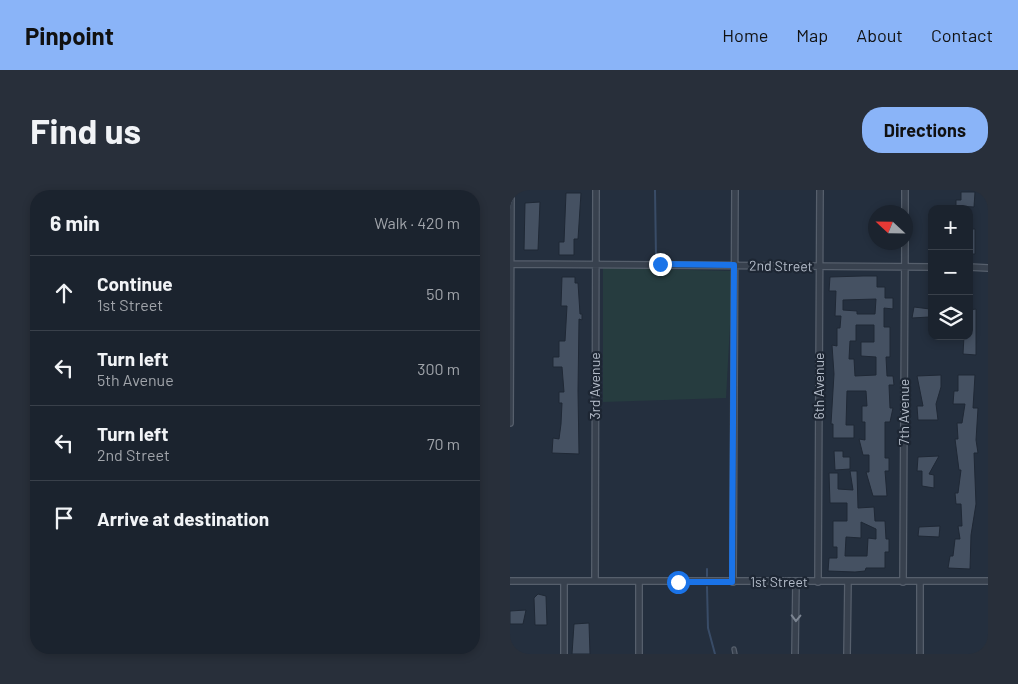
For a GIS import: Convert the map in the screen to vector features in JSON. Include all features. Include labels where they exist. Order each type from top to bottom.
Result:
[{"type":"street","points":[[510,423],[511,190]]},
{"type":"street","name":"3rd Avenue","points":[[595,581],[596,190]]},
{"type":"street","points":[[732,582],[735,190]]},
{"type":"street","name":"6th Avenue","points":[[818,582],[820,190]]},
{"type":"street","points":[[905,190],[905,205]]},
{"type":"street","name":"7th Avenue","points":[[902,582],[905,250]]},
{"type":"street","name":"2nd Street","points":[[510,264],[928,267]]},
{"type":"street","points":[[973,267],[988,268]]},
{"type":"street","name":"1st Street","points":[[510,581],[988,581]]},
{"type":"street","points":[[564,581],[564,654]]},
{"type":"street","points":[[638,654],[639,581]]},
{"type":"street","points":[[847,654],[848,581]]},
{"type":"street","points":[[795,654],[796,582]]},
{"type":"street","points":[[920,582],[920,654]]},
{"type":"lane","points":[[734,649],[735,654]]},
{"type":"green space","points":[[603,268],[733,271],[726,398],[603,402]]},
{"type":"building","points":[[961,192],[975,192],[974,207],[973,205],[956,205],[956,200],[961,200]]},
{"type":"building","points":[[566,193],[581,193],[578,239],[574,239],[574,255],[559,255],[559,242],[564,242]]},
{"type":"building","points":[[540,202],[538,250],[524,250],[525,203]]},
{"type":"building","points":[[973,229],[975,229],[975,254],[973,254]]},
{"type":"building","points":[[877,276],[877,287],[885,287],[885,298],[893,298],[893,309],[884,308],[884,327],[890,327],[890,357],[886,357],[887,376],[893,376],[894,385],[889,385],[890,408],[893,408],[890,422],[885,422],[885,458],[889,458],[889,471],[885,471],[887,496],[873,496],[866,472],[869,472],[869,455],[863,455],[859,439],[865,440],[865,422],[862,422],[862,406],[867,406],[866,391],[847,391],[846,425],[854,425],[854,438],[833,438],[833,424],[831,424],[834,374],[832,345],[837,346],[837,328],[840,328],[841,316],[835,316],[836,291],[829,291],[830,277]],"holes":[[[876,299],[875,314],[857,314],[857,311],[843,310],[843,300]],[[856,325],[874,325],[874,342],[861,342],[861,356],[876,357],[876,375],[855,376],[854,359],[849,359],[850,341],[856,341]]]},
{"type":"building","points":[[562,277],[575,277],[575,283],[578,283],[580,314],[582,314],[582,320],[579,319],[579,454],[552,453],[553,438],[559,439],[561,424],[562,403],[559,403],[559,392],[564,392],[562,367],[553,367],[553,357],[559,357],[559,341],[565,341],[567,306],[561,306]]},
{"type":"building","points":[[914,307],[928,309],[928,317],[912,318]]},
{"type":"building","points":[[973,309],[976,309],[976,355],[963,354],[964,340],[973,340]]},
{"type":"building","points":[[941,375],[941,387],[936,404],[938,420],[918,420],[917,406],[923,406],[917,376]]},
{"type":"building","points":[[958,375],[975,375],[973,408],[978,408],[976,440],[978,453],[974,453],[976,504],[971,535],[970,569],[948,568],[950,556],[953,556],[955,539],[960,539],[958,526],[962,526],[961,504],[956,504],[955,493],[958,493],[961,470],[959,470],[955,439],[958,439],[957,423],[962,423],[965,404],[953,404],[954,391],[958,391]]},
{"type":"building","points":[[834,451],[843,451],[843,457],[850,457],[850,469],[835,470]]},
{"type":"building","points":[[939,456],[929,474],[934,475],[934,488],[922,486],[922,471],[917,471],[918,457]]},
{"type":"building","points":[[850,471],[857,471],[858,508],[874,507],[875,521],[885,521],[886,539],[889,539],[889,552],[885,552],[885,568],[866,568],[865,571],[855,572],[828,571],[829,558],[837,558],[837,547],[833,547],[833,521],[847,521],[847,503],[830,503],[829,473],[838,473],[838,489],[853,490]],"holes":[[[861,522],[876,529],[876,539],[868,538],[867,556],[845,556],[846,537],[861,538]]]},
{"type":"building","points":[[940,526],[939,537],[918,536],[919,527]]},
{"type":"building","points":[[538,594],[546,596],[547,625],[535,625],[534,598]]},
{"type":"building","points":[[526,610],[523,624],[510,624],[510,611]]},
{"type":"building","points":[[589,623],[590,654],[572,654],[574,624]]},
{"type":"waterway","points":[[655,190],[656,258]]},
{"type":"waterway","points":[[707,569],[707,576]]},
{"type":"waterway","points":[[707,587],[708,628],[715,654]]},
{"type":"route","points":[[660,264],[734,265],[735,409],[732,582],[678,582]]}]
